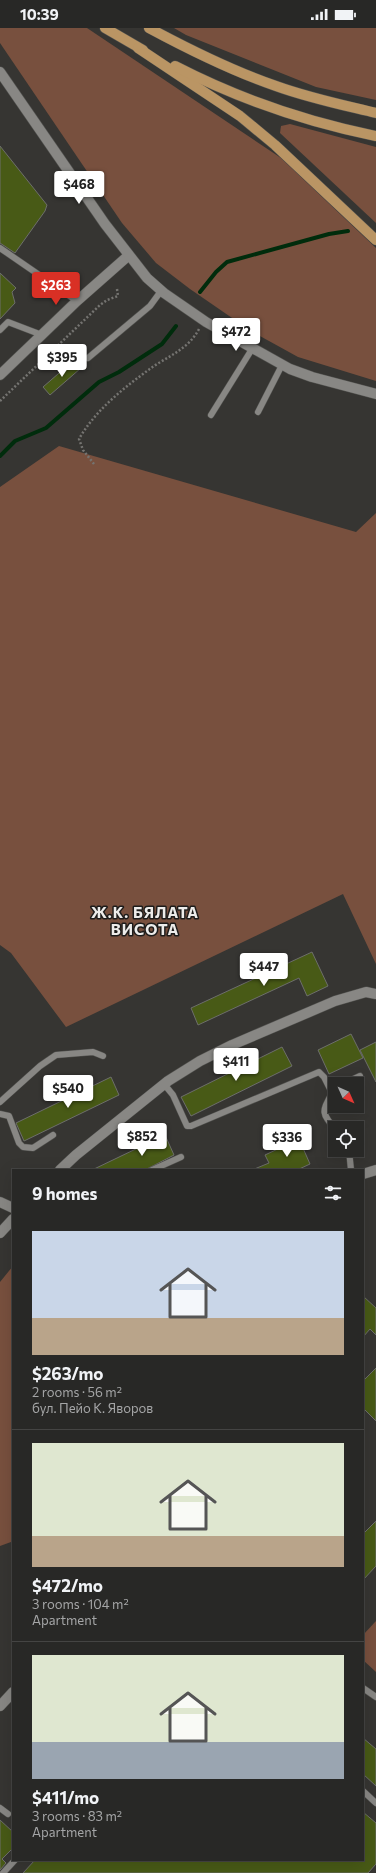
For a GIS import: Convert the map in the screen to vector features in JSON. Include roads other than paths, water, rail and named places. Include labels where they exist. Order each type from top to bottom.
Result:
[{"type":"main road","points":[[105,28],[138,48],[240,116],[275,145],[376,240]]},
{"type":"main road","points":[[149,28],[214,61],[275,86],[303,95],[376,113]]},
{"type":"main road","points":[[138,48],[181,70],[239,94],[315,121],[376,136]]},
{"type":"street","points":[[0,72],[128,256],[147,278],[161,290],[204,320],[282,365],[312,377],[376,394]]},
{"type":"street","points":[[0,375],[77,301],[128,256]]},
{"type":"street","points":[[61,1169],[76,1154],[164,1084],[200,1061],[300,1015],[350,995],[366,992],[376,994]]},
{"type":"street","points":[[364,1174],[376,1170]]},
{"type":"street","points":[[0,1202],[12,1208]]},
{"type":"street","points":[[0,1233],[12,1220]]},
{"type":"street","points":[[0,1706],[12,1693]]},
{"type":"lane","points":[[0,248],[77,301]]},
{"type":"lane","points":[[88,358],[150,306],[161,290]]},
{"type":"lane","points":[[0,330],[8,322],[42,334]]},
{"type":"lane","points":[[211,415],[252,349]]},
{"type":"lane","points":[[258,412],[282,365]]},
{"type":"lane","points":[[0,1102],[40,1066],[56,1055],[93,1052],[103,1056]]},
{"type":"lane","points":[[164,1084],[173,1095],[187,1126],[190,1126],[319,1072],[328,1082]]},
{"type":"lane","points":[[328,1100],[325,1105],[324,1114],[328,1121]]},
{"type":"lane","points":[[0,1114],[9,1116],[20,1144],[23,1147],[33,1148],[53,1135]]},
{"type":"lane","points":[[154,1169],[181,1157]]},
{"type":"lane","points":[[350,1157],[351,1169]]},
{"type":"lane","points":[[364,1689],[376,1697]]},
{"type":"lane","points":[[364,1792],[376,1803]]},
{"type":"lane","points":[[0,1808],[8,1814]]},
{"type":"lane","points":[[3,1873],[14,1861]]},
{"type":"waterway","points":[[200,292],[216,272],[227,262],[329,234],[348,231]]},
{"type":"waterway","points":[[0,456],[15,441],[46,428],[99,382],[119,372],[162,344],[176,326]]},
{"type":"district","name":"Ж.К. БЯЛАТА ВИСОТА","points":[[145,920]]}]
